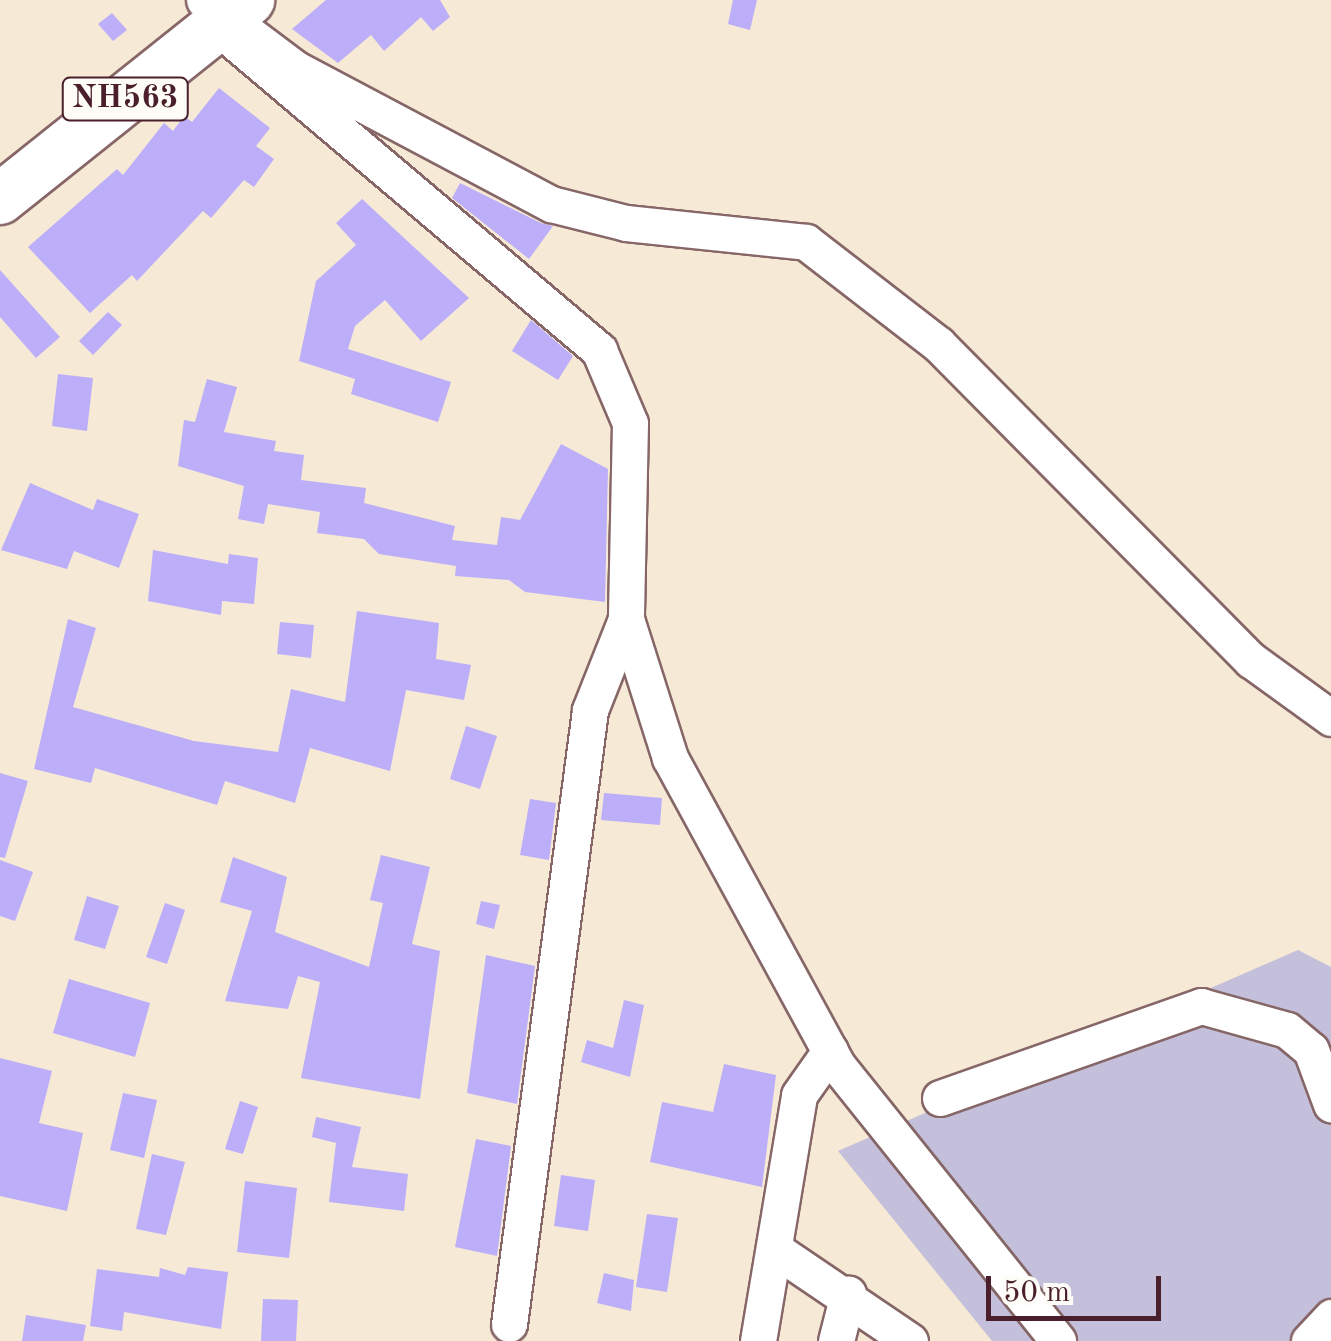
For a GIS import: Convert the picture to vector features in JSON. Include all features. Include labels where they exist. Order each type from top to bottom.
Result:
[{"type":"highway","name":"NH563","points":[[0,160],[219,9]]},
{"type":"highway","name":"NH563","points":[[0,199],[219,9]]},
{"type":"street","points":[[219,9],[318,121],[599,350],[630,423],[626,619],[670,758],[830,1051],[1058,1341]]},
{"type":"street","points":[[219,9],[296,68],[551,204],[626,223],[806,242],[925,332],[1251,660],[1331,718]]},
{"type":"street","points":[[508,1324],[590,710],[626,619]]},
{"type":"street","points":[[940,1098],[1200,1006],[1286,1030],[1311,1050],[1331,1104]]},
{"type":"street","points":[[758,1341],[780,1254],[799,1095],[830,1051]]},
{"type":"street","points":[[780,1254],[848,1294],[910,1341]]},
{"type":"street","points":[[836,1341],[848,1294]]},
{"type":"street","points":[[1309,1341],[1331,1317]]},
{"type":"shaded area","points":[[1298,950],[1331,967],[1331,1341],[992,1341],[838,1151]]},
{"type":"building","points":[[326,0],[440,0],[450,17],[433,31],[421,17],[384,51],[371,35],[338,63],[292,29]]},
{"type":"building","points":[[733,0],[757,0],[750,30],[728,24]]},
{"type":"building","points":[[112,13],[127,30],[113,41],[98,24]]},
{"type":"building","points":[[219,88],[270,128],[256,146],[274,159],[254,187],[244,180],[211,218],[203,211],[137,281],[132,275],[90,313],[28,247],[117,169],[123,175],[164,123],[173,131],[184,116],[192,122]]},
{"type":"building","points":[[460,183],[553,226],[529,259],[452,198]]},
{"type":"building","points":[[362,199],[469,298],[421,341],[385,300],[355,326],[348,349],[451,382],[438,422],[351,394],[355,379],[299,361],[316,281],[356,245],[336,223]]},
{"type":"building","points":[[0,270],[60,337],[36,358],[0,317]]},
{"type":"building","points":[[108,312],[122,325],[93,355],[79,341]]},
{"type":"building","points":[[531,320],[573,356],[558,380],[512,351]]},
{"type":"building","points":[[58,374],[93,378],[87,431],[52,426]]},
{"type":"building","points":[[207,379],[237,387],[224,432],[276,441],[274,451],[304,455],[301,480],[366,488],[364,503],[455,526],[452,540],[497,545],[501,517],[520,520],[561,444],[608,469],[605,602],[525,592],[509,580],[455,576],[456,566],[379,554],[364,539],[317,533],[320,512],[268,504],[264,524],[238,519],[244,486],[178,466],[184,420],[195,422]]},
{"type":"building","points":[[30,483],[93,510],[97,499],[139,514],[119,568],[74,551],[67,569],[1,550]]},
{"type":"building","points":[[153,550],[228,564],[229,554],[258,558],[254,604],[222,601],[221,615],[148,601]]},
{"type":"building","points":[[357,611],[439,623],[436,659],[471,665],[464,700],[406,690],[390,771],[310,748],[295,803],[225,781],[217,805],[95,768],[91,783],[34,769],[68,619],[96,628],[73,707],[194,741],[278,752],[291,689],[345,702]]},
{"type":"building","points":[[280,622],[314,625],[311,658],[277,654]]},
{"type":"building","points":[[466,726],[497,736],[480,789],[450,779]]},
{"type":"building","points":[[0,773],[28,781],[5,858],[0,857]]},
{"type":"building","points":[[604,793],[662,798],[660,825],[601,820]]},
{"type":"building","points":[[530,799],[556,803],[549,860],[520,855]]},
{"type":"building","points":[[381,855],[430,867],[412,944],[440,951],[420,1099],[301,1078],[320,982],[298,976],[288,1009],[225,1001],[252,911],[220,902],[233,857],[287,877],[275,932],[369,967],[383,903],[370,900]]},
{"type":"building","points":[[0,860],[33,872],[15,921],[0,916]]},
{"type":"building","points":[[87,896],[119,906],[105,949],[74,940]]},
{"type":"building","points":[[481,901],[500,905],[494,929],[476,924]]},
{"type":"building","points":[[165,903],[185,910],[167,964],[146,957]]},
{"type":"building","points":[[486,955],[535,966],[517,1104],[467,1093]]},
{"type":"building","points":[[69,979],[150,1003],[135,1057],[53,1033]]},
{"type":"building","points":[[624,1000],[644,1005],[630,1077],[581,1062],[587,1040],[613,1048]]},
{"type":"building","points":[[0,1058],[52,1071],[39,1123],[83,1133],[67,1211],[0,1196]]},
{"type":"building","points":[[724,1064],[776,1075],[762,1187],[650,1162],[662,1102],[713,1112]]},
{"type":"building","points":[[123,1093],[157,1100],[144,1158],[110,1150]]},
{"type":"building","points":[[240,1101],[258,1107],[243,1154],[225,1149]]},
{"type":"building","points":[[316,1117],[361,1127],[352,1167],[408,1174],[404,1211],[329,1202],[336,1143],[312,1137]]},
{"type":"building","points":[[476,1139],[511,1146],[497,1256],[455,1247]]},
{"type":"building","points":[[152,1154],[185,1162],[166,1235],[136,1229]]},
{"type":"building","points":[[561,1175],[595,1180],[588,1231],[554,1226]]},
{"type":"building","points":[[245,1181],[297,1188],[289,1258],[237,1252]]},
{"type":"building","points":[[647,1214],[678,1218],[667,1292],[636,1287]]},
{"type":"building","points":[[188,1267],[228,1272],[221,1329],[124,1312],[122,1331],[90,1326],[97,1269],[159,1277],[160,1268],[185,1275]]},
{"type":"building","points":[[604,1273],[634,1280],[631,1311],[597,1303]]},
{"type":"building","points":[[263,1299],[298,1300],[296,1341],[261,1341]]},
{"type":"building","points":[[26,1315],[86,1325],[83,1341],[22,1341]]}]
